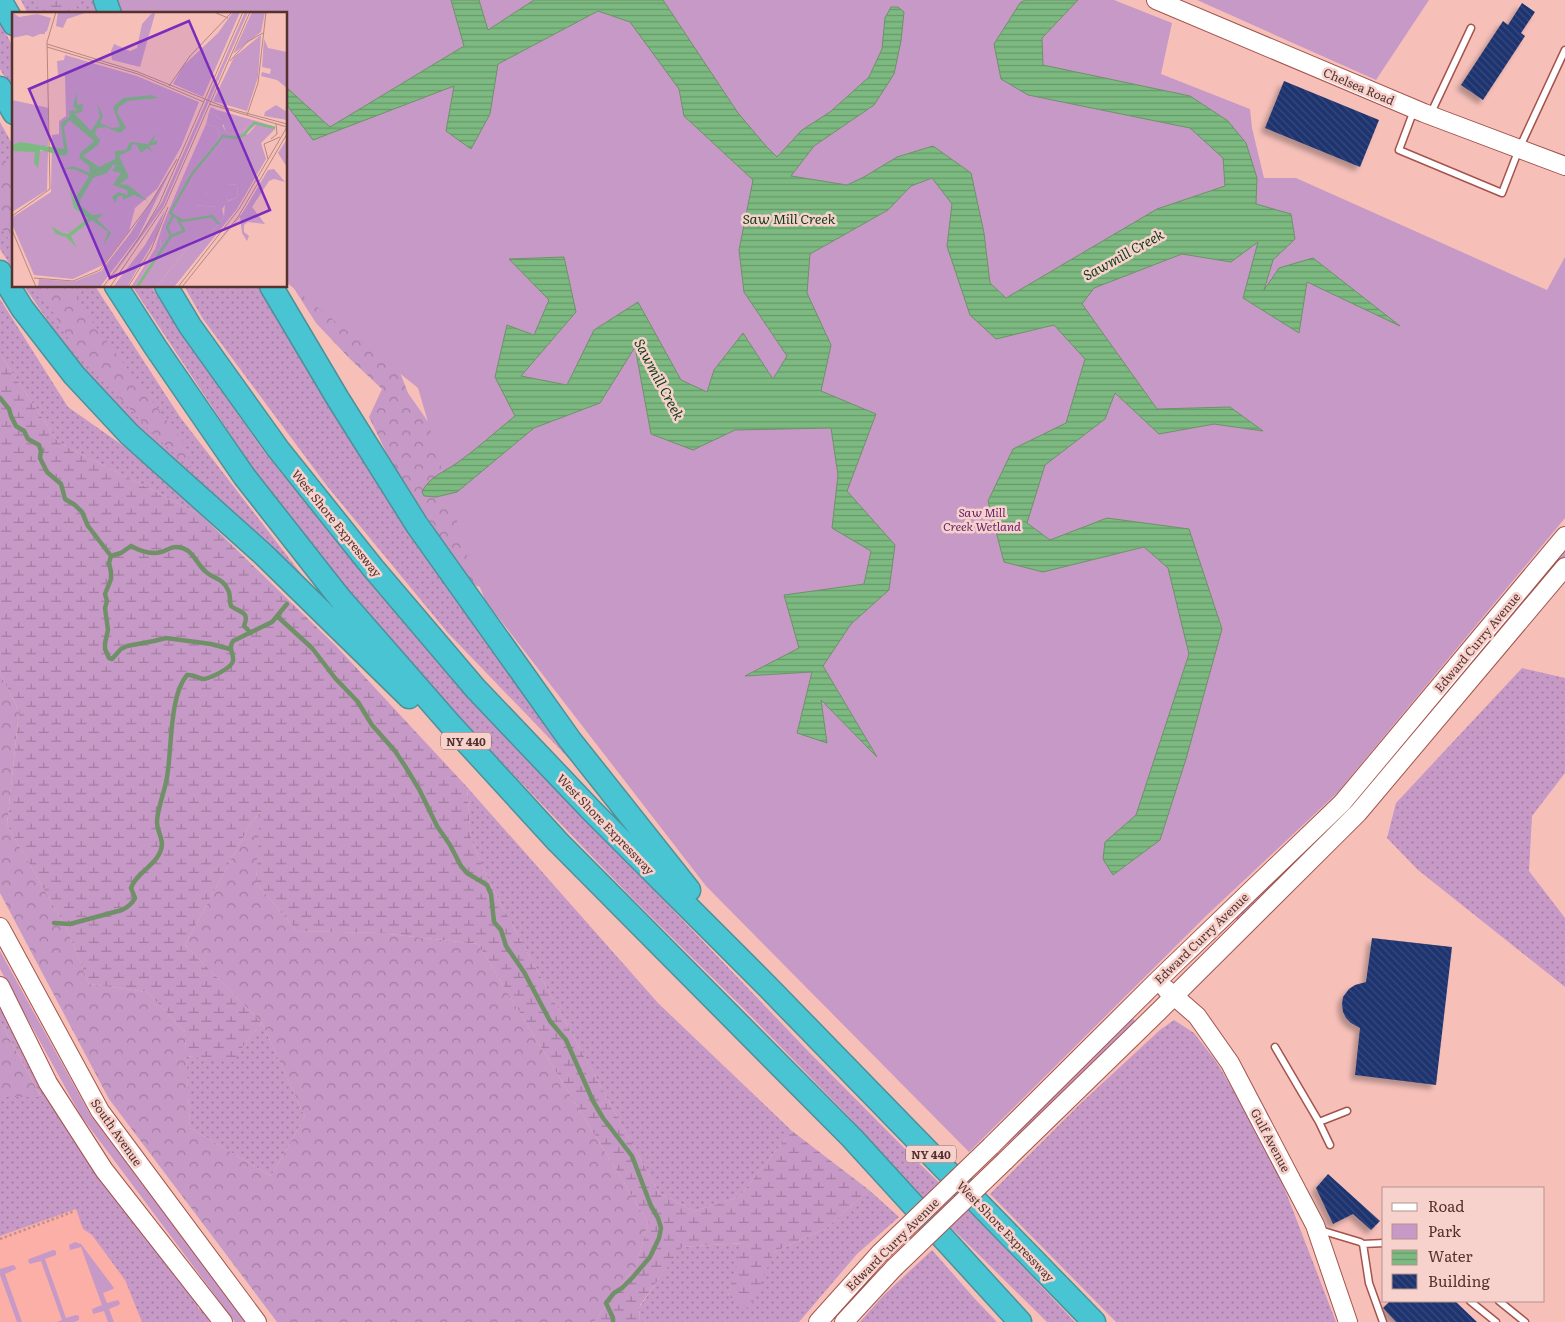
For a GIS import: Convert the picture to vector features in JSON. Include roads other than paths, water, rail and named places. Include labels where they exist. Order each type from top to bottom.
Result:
[{"type":"highway","points":[[0,0],[12,21]]},
{"type":"highway","points":[[104,0],[109,12]]},
{"type":"highway","points":[[0,88],[12,109]]},
{"type":"highway","points":[[0,272],[22,308],[69,368],[129,434],[264,556],[558,842]]},
{"type":"highway","name":"NY 440","points":[[117,288],[244,476],[339,598],[450,724],[558,842],[852,1138],[1020,1322]]},
{"type":"highway","name":"West Shore Expressway","points":[[167,288],[190,326],[278,449],[373,568],[469,680],[593,812],[767,986],[1094,1322]]},
{"type":"highway","points":[[272,288],[338,399],[428,541],[570,740],[767,986]]},
{"type":"street","name":"Chelsea Road","points":[[1156,0],[1422,113],[1565,166]]},
{"type":"street","name":"Edward Curry Avenue","points":[[818,1322],[880,1253],[991,1146],[1156,981],[1342,802],[1565,536]]},
{"type":"street","name":"Edward Curry Avenue","points":[[844,1322],[894,1268],[1174,996],[1358,813],[1565,567]]},
{"type":"street","name":"South Avenue","points":[[0,927],[100,1111],[257,1322]]},
{"type":"street","name":"Gulf Avenue","points":[[1156,981],[1197,1016],[1230,1063],[1316,1228],[1348,1322]]},
{"type":"street","points":[[0,986],[48,1083],[104,1170],[223,1322]]},
{"type":"lane","points":[[1471,28],[1399,150],[1502,193],[1519,149],[1565,50]]},
{"type":"lane","points":[[1275,1047],[1319,1122],[1330,1145]]},
{"type":"lane","points":[[1319,1122],[1347,1111]]},
{"type":"lane","points":[[1316,1228],[1363,1244],[1382,1243]]},
{"type":"lane","points":[[1363,1244],[1369,1283],[1382,1322]]},
{"type":"lane","points":[[1471,1302],[1496,1322]]},
{"type":"lane","points":[[1500,1302],[1525,1322]]},
{"type":"water","name":"Saw Mill Creek","points":[[451,0],[479,0],[488,30],[534,0],[663,0],[738,113],[777,157],[802,130],[830,112],[869,77],[882,49],[885,18],[891,7],[898,7],[904,12],[901,41],[894,74],[874,105],[814,146],[791,176],[847,185],[897,157],[933,146],[971,173],[984,233],[990,283],[1006,298],[1157,209],[1225,186],[1223,158],[1190,128],[1028,95],[1001,79],[994,44],[1020,3],[1025,0],[1078,0],[1042,38],[1043,65],[1190,96],[1228,121],[1246,143],[1257,178],[1256,204],[1291,214],[1295,239],[1273,260],[1264,290],[1279,268],[1313,258],[1400,326],[1307,282],[1299,333],[1243,298],[1258,242],[1231,262],[1182,254],[1094,288],[1082,304],[1157,409],[1230,407],[1263,431],[1214,424],[1159,434],[1115,393],[1105,419],[1045,465],[1027,523],[1050,540],[1107,518],[1189,529],[1222,629],[1186,759],[1160,840],[1113,875],[1103,859],[1105,842],[1136,815],[1189,654],[1168,568],[1144,547],[1043,572],[1004,562],[988,501],[1013,449],[1066,423],[1085,359],[1054,325],[996,339],[970,315],[947,246],[952,204],[932,178],[911,186],[888,210],[810,254],[807,293],[831,345],[821,391],[876,414],[847,491],[895,545],[889,590],[851,624],[823,666],[877,757],[821,700],[827,743],[797,733],[812,672],[745,676],[799,648],[784,595],[864,584],[871,551],[832,528],[838,475],[831,428],[735,430],[693,450],[651,434],[635,347],[600,403],[534,428],[457,492],[436,497],[424,496],[422,492],[429,482],[464,458],[515,416],[495,377],[507,325],[534,335],[549,300],[509,259],[564,257],[576,312],[521,376],[567,385],[594,330],[638,302],[681,380],[707,392],[714,370],[743,333],[773,379],[787,356],[744,292],[739,250],[753,180],[684,116],[679,89],[630,22],[598,11],[498,64],[490,114],[471,149],[446,131],[454,86],[313,140],[288,107],[288,89],[330,127],[464,46]]},
{"type":"waterway","points":[[0,398],[9,409],[16,426],[24,431],[28,439],[39,445],[41,451],[40,458],[47,472],[61,484],[65,499],[82,512],[88,526],[111,556],[109,563],[111,579],[105,594],[108,630],[105,649],[109,658],[112,659],[121,649],[127,646],[166,638],[211,644],[230,649]]},
{"type":"waterway","points":[[111,556],[121,553],[131,546],[149,553],[157,553],[174,547],[186,549],[205,571],[226,586],[231,606],[245,615],[246,621],[244,626],[251,633]]},
{"type":"waterway","points":[[54,923],[70,924],[122,910],[133,902],[135,898],[131,888],[134,882],[153,863],[162,845],[157,817],[169,766],[174,709],[181,684],[187,675],[206,679],[229,667],[233,661],[231,646],[233,641],[272,622],[287,604]]},
{"type":"waterway","points":[[277,616],[312,648],[335,678],[358,702],[372,725],[395,751],[405,766],[461,866],[467,873],[487,885],[491,894],[494,922],[501,930],[506,946],[524,972],[550,1021],[566,1040],[593,1101],[603,1118],[632,1156],[661,1228],[659,1238],[650,1257],[633,1277],[614,1293],[606,1303],[613,1322]]},
{"type":"water label","name":"Sawmill Creek","points":[[1123,254]]},
{"type":"water label","name":"Sawmill Creek","points":[[660,379]]},
{"type":"park label","name":"Saw Mill Creek Wetland","points":[[982,519]]}]
